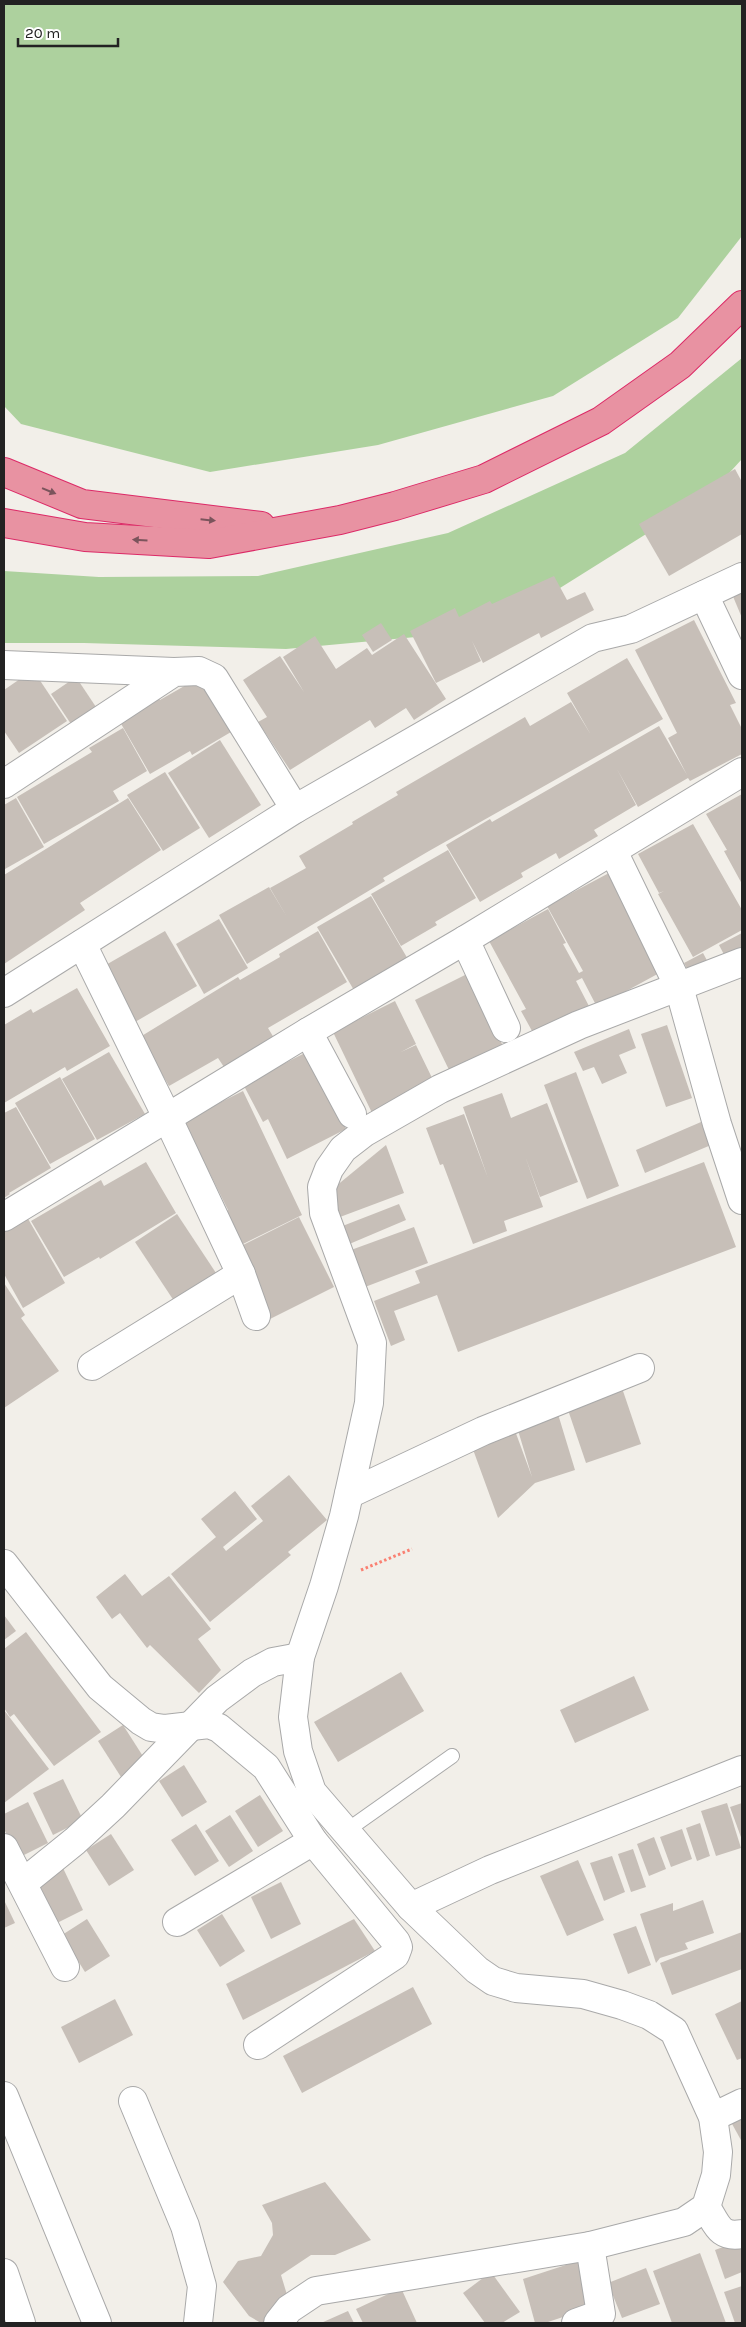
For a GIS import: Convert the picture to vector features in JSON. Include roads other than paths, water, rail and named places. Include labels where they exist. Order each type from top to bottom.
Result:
[{"type":"highway","points":[[4,522],[85,537],[209,544],[340,520],[484,479],[601,421],[680,365],[742,305]]},
{"type":"highway","points":[[4,472],[82,504],[292,529]]},
{"type":"street","points":[[4,992],[295,809],[593,638],[632,629],[742,577]]},
{"type":"street","points":[[704,595],[742,675]]},
{"type":"street","points":[[4,665],[174,672],[199,671],[214,678],[295,809]]},
{"type":"street","points":[[8,773],[174,672]]},
{"type":"street","points":[[4,1217],[742,772]]},
{"type":"street","points":[[613,851],[679,987],[742,1200]]},
{"type":"street","points":[[465,940],[506,1028]]},
{"type":"street","points":[[82,944],[168,1119],[241,1274],[256,1316]]},
{"type":"street","points":[[278,2323],[289,2308],[316,2291],[590,2246],[684,2222],[706,2207],[716,2175],[718,2152],[713,2117],[674,2031],[649,2015],[583,1994],[516,1988],[493,1981],[477,1970],[411,1907],[312,1792],[298,1751],[292,1717],[300,1657],[324,1586],[349,1494],[369,1403],[372,1343],[324,1213],[322,1187],[329,1168],[343,1149],[365,1132],[440,1089],[579,1025],[742,962]]},
{"type":"street","points":[[308,1032],[352,1114]]},
{"type":"street","points":[[92,1366],[241,1274]]},
{"type":"street","points":[[349,1494],[483,1431],[640,1368]]},
{"type":"street","points":[[4,1564],[100,1686],[122,1706],[151,1727],[165,1729],[209,1724],[219,1728],[266,1767],[313,1841],[396,1942],[397,1951],[258,2045]]},
{"type":"street","points":[[23,1883],[76,1841],[194,1725],[217,1699],[252,1673],[273,1662],[300,1657]]},
{"type":"street","points":[[411,1907],[490,1870],[742,1770]]},
{"type":"street","points":[[177,1922],[313,1841]]},
{"type":"street","points":[[4,1848],[65,1967]]},
{"type":"street","points":[[4,2096],[97,2323]]},
{"type":"street","points":[[133,2101],[185,2226],[202,2286],[198,2323]]},
{"type":"street","points":[[713,2117],[742,2103]]},
{"type":"street","points":[[706,2207],[723,2233],[731,2236],[742,2234]]},
{"type":"street","points":[[590,2246],[595,2320]]},
{"type":"street","points":[[4,2275],[21,2323]]},
{"type":"lane","points":[[346,1831],[452,1756]]}]
